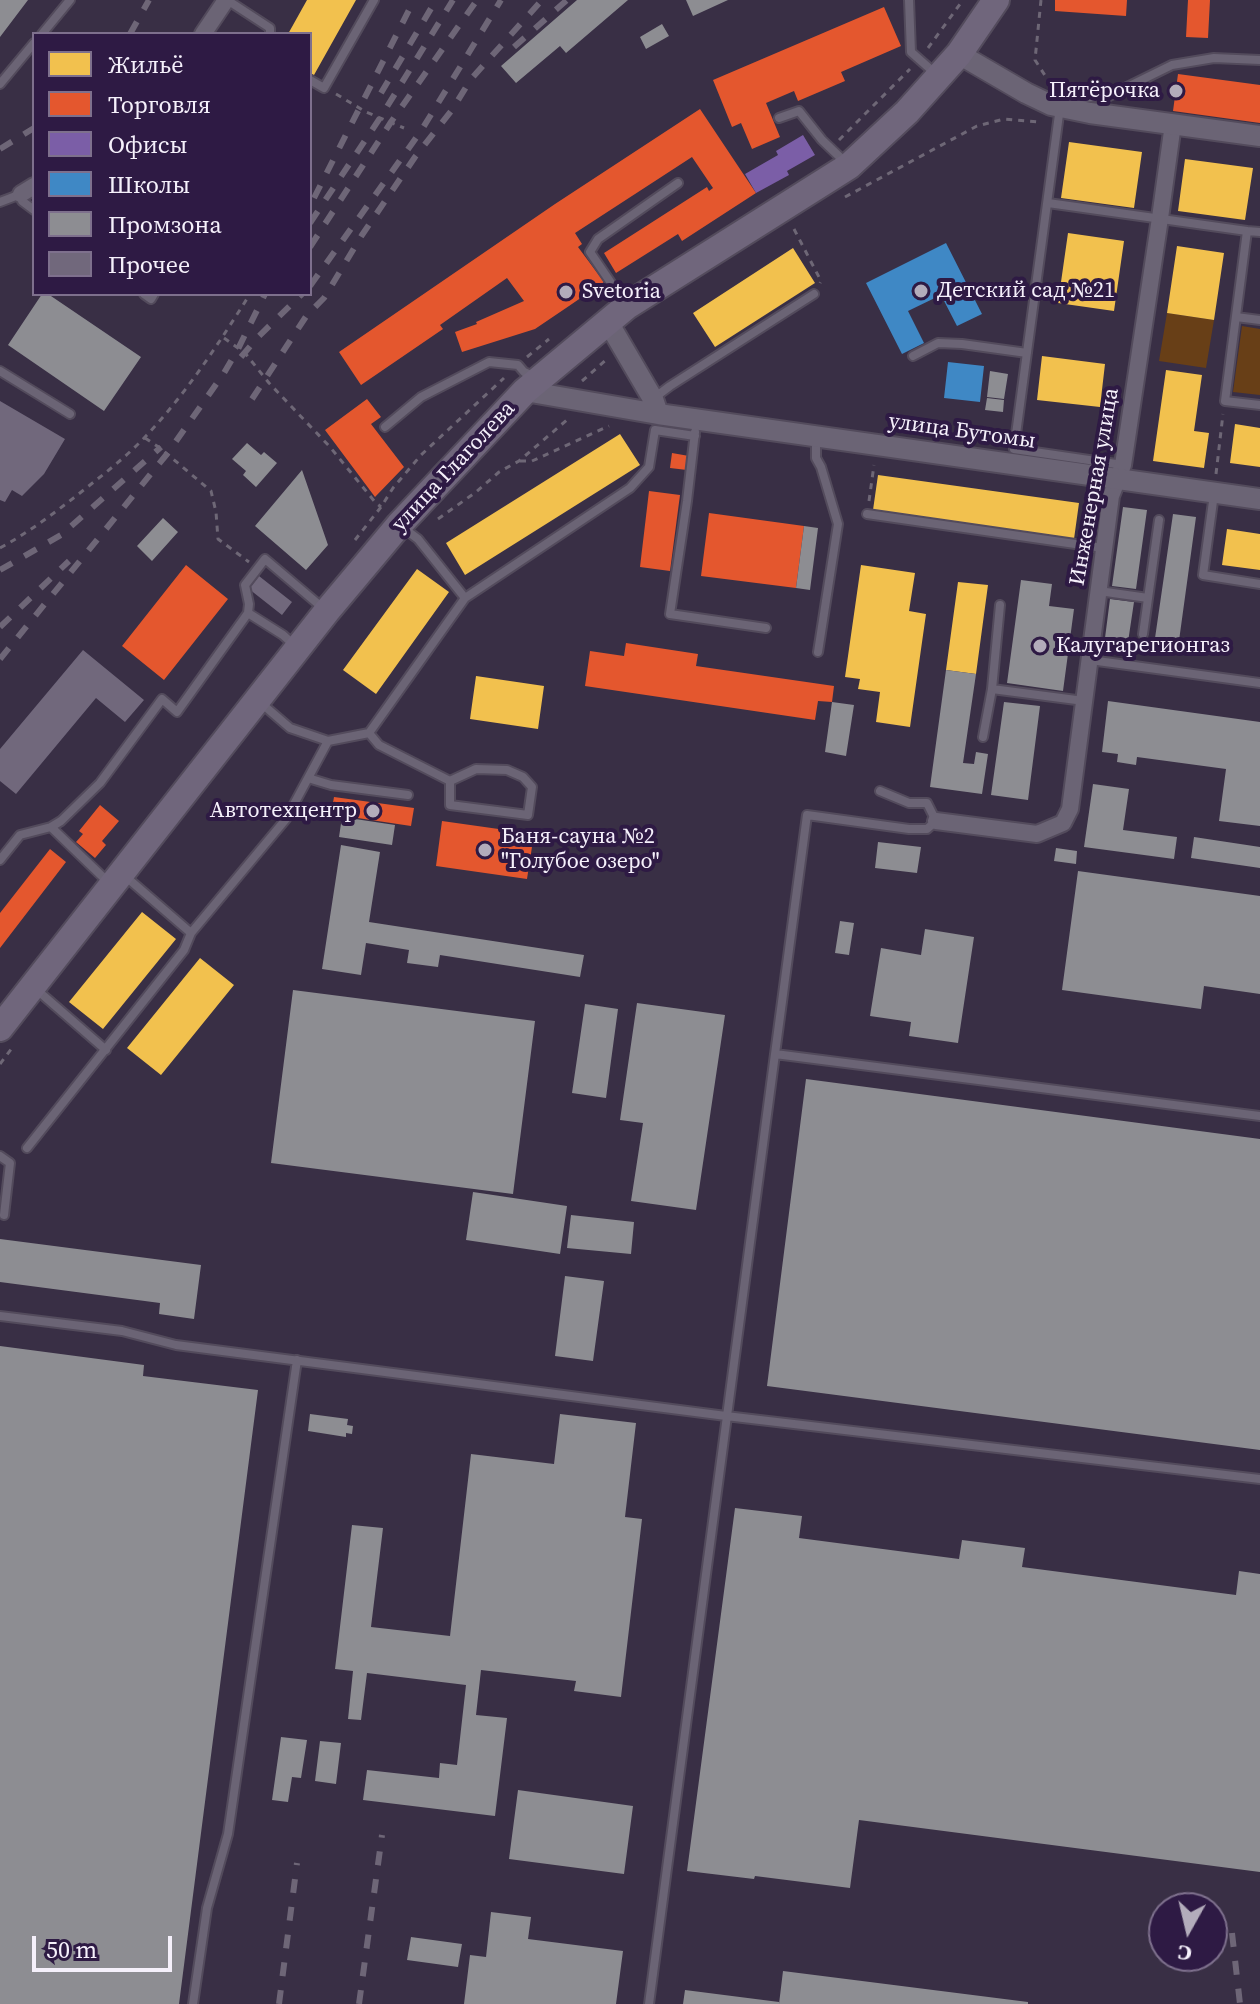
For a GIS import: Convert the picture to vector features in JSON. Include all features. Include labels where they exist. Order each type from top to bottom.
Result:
[{"type":"main road","name":"улица Глаголева","points":[[8,1034],[34,987],[257,699],[399,524],[532,385],[618,314],[849,166],[939,77],[996,0]]},
{"type":"street","points":[[204,32],[226,0]]},
{"type":"street","points":[[959,54],[1056,112],[1260,136]]},
{"type":"street","name":"Инженерная улица","points":[[936,821],[1037,834],[1063,823],[1070,809],[1111,496],[1120,472],[1173,124]]},
{"type":"street","points":[[618,314],[625,347],[655,414]]},
{"type":"street","name":"улица Бутомы","points":[[532,385],[577,401],[655,414],[696,428],[816,436],[1120,472],[1215,485],[1260,499]]},
{"type":"lane","points":[[44,32],[70,0]]},
{"type":"lane","points":[[226,0],[270,28],[270,32]]},
{"type":"lane","points":[[312,81],[324,88],[374,0]]},
{"type":"lane","points":[[909,0],[911,52],[939,77]]},
{"type":"lane","points":[[0,84],[32,45]]},
{"type":"lane","points":[[1120,472],[1014,449],[1048,203],[1056,112],[1079,98],[1109,96],[1172,65],[1214,58],[1260,60]]},
{"type":"lane","points":[[779,118],[799,111],[822,140],[849,166]]},
{"type":"lane","points":[[618,314],[590,252],[598,239],[678,183]]},
{"type":"lane","points":[[0,202],[28,190]]},
{"type":"lane","points":[[28,190],[22,201],[32,208]]},
{"type":"lane","points":[[1048,203],[1260,232]]},
{"type":"lane","points":[[1247,231],[1225,401],[1260,405]]},
{"type":"lane","points":[[257,699],[290,728],[328,741],[369,733],[465,598],[630,488],[649,467],[655,414],[670,386],[814,294]]},
{"type":"lane","points":[[1236,317],[1260,320]]},
{"type":"lane","points":[[913,356],[938,343],[1027,353]]},
{"type":"lane","points":[[385,427],[421,397],[489,362],[518,365],[532,385]]},
{"type":"lane","points":[[0,371],[70,414]]},
{"type":"lane","points":[[696,428],[670,614],[766,628]]},
{"type":"lane","points":[[816,436],[816,458],[838,524],[818,652]]},
{"type":"lane","points":[[1215,485],[1203,575],[1260,584]]},
{"type":"lane","points":[[867,514],[1104,548]]},
{"type":"lane","points":[[1143,634],[1159,520]]},
{"type":"lane","points":[[399,524],[465,598]]},
{"type":"lane","points":[[0,860],[20,835],[51,827],[61,821],[100,783],[162,699],[177,712],[248,613],[245,585],[265,559],[327,611]]},
{"type":"lane","points":[[1099,591],[1148,598]]},
{"type":"lane","points":[[983,737],[992,689],[1000,605]]},
{"type":"lane","points":[[248,613],[299,649]]},
{"type":"lane","points":[[1090,660],[1260,683]]},
{"type":"lane","points":[[992,689],[1084,701]]},
{"type":"lane","points":[[369,733],[379,745],[450,781]]},
{"type":"lane","points":[[27,1148],[184,950],[191,933],[286,819],[328,741]]},
{"type":"lane","points":[[476,769],[507,770],[523,777],[532,787],[528,815],[450,805],[450,781],[476,769]]},
{"type":"lane","points":[[308,778],[331,785],[408,795]]},
{"type":"lane","points":[[649,2004],[807,815],[909,829],[927,829],[936,821],[927,803],[909,803],[880,791]]},
{"type":"lane","points":[[51,827],[191,933]]},
{"type":"lane","points":[[34,987],[106,1050]]},
{"type":"lane","points":[[775,1054],[1260,1116]]},
{"type":"lane","points":[[0,1156],[10,1163],[4,1215]]},
{"type":"lane","points":[[0,1316],[122,1331],[176,1345],[726,1416],[1260,1479]]},
{"type":"lane","points":[[193,2004],[207,1908],[228,1834],[297,1360]]},
{"type":"path","points":[[845,197],[977,126],[1056,112],[1052,87],[1035,60],[1041,0]]},
{"type":"path","points":[[324,88],[366,112],[404,128]]},
{"type":"path","points":[[793,225],[821,281],[814,294]]},
{"type":"path","points":[[0,548],[29,532],[61,508],[145,438],[223,337],[249,296]]},
{"type":"path","points":[[223,337],[245,353],[375,502],[399,524],[433,522],[499,472],[519,461],[573,414],[580,382],[625,347]]},
{"type":"path","points":[[1215,485],[1225,401]]},
{"type":"path","points":[[519,461],[532,461],[612,424],[598,422]]},
{"type":"path","points":[[145,438],[211,491],[218,539],[258,568]]},
{"type":"path","points":[[867,514],[875,461]]},
{"type":"path","points":[[0,1064],[8,1034]]},
{"type":"shaded area","points":[[1167,313],[1214,320],[1206,368],[1159,361]]},
{"type":"shaded area","points":[[1242,326],[1260,329],[1260,395],[1233,392]]},
{"type":"building: Жильё","points":[[307,0],[356,0],[314,75],[312,32],[289,32]]},
{"type":"building: Жильё","points":[[1069,142],[1142,152],[1134,208],[1061,198]]},
{"type":"building: Жильё","points":[[1185,159],[1253,168],[1245,220],[1178,211]]},
{"type":"building: Жильё","points":[[1068,233],[1124,241],[1114,311],[1058,303]]},
{"type":"building: Жильё","points":[[1177,246],[1224,253],[1214,320],[1167,313]]},
{"type":"building: Жильё","points":[[793,248],[815,283],[715,347],[693,313]]},
{"type":"building: Жильё","points":[[1042,356],[1105,364],[1100,407],[1037,400]]},
{"type":"building: Жильё","points":[[1166,370],[1202,375],[1194,431],[1209,433],[1204,468],[1153,461]]},
{"type":"building: Жильё","points":[[1235,424],[1260,428],[1260,467],[1230,463]]},
{"type":"building: Жильё","points":[[620,434],[640,465],[465,575],[446,543]]},
{"type":"building: Жильё","points":[[878,475],[1079,503],[1074,539],[873,510]]},
{"type":"building: Жильё","points":[[1227,529],[1260,534],[1260,570],[1222,565]]},
{"type":"building: Жильё","points":[[861,565],[915,573],[909,611],[926,614],[910,727],[876,722],[880,692],[858,689],[860,679],[845,677]]},
{"type":"building: Жильё","points":[[417,569],[449,592],[376,694],[343,670]]},
{"type":"building: Жильё","points":[[958,582],[988,585],[976,674],[946,670]]},
{"type":"building: Жильё","points":[[476,676],[544,686],[538,729],[470,719]]},
{"type":"building: Жильё","points":[[142,912],[176,939],[103,1029],[69,1002]]},
{"type":"building: Жильё","points":[[200,958],[234,985],[161,1075],[127,1048]]},
{"type":"building: Торговля","points":[[1055,0],[1127,0],[1126,16],[1055,11]]},
{"type":"building: Торговля","points":[[1188,0],[1210,0],[1208,38],[1186,37]]},
{"type":"building: Торговля","points":[[884,7],[901,46],[841,72],[845,81],[798,101],[794,91],[766,103],[780,137],[752,149],[741,123],[732,127],[713,80]]},
{"type":"building: Торговля","points":[[1178,74],[1260,85],[1260,123],[1173,111]]},
{"type":"building: Торговля","points":[[700,109],[756,193],[682,241],[678,234],[616,273],[604,253],[707,187],[709,191],[713,188],[692,157],[575,233],[582,244],[578,247],[604,282],[535,329],[462,352],[455,332],[524,301],[507,278],[440,325],[443,329],[361,385],[339,352]]},
{"type":"building: Торговля","points":[[367,399],[381,417],[371,424],[404,467],[375,497],[325,430]]},
{"type":"building: Торговля","points":[[672,453],[689,456],[687,470],[670,468]]},
{"type":"building: Торговля","points":[[649,491],[680,495],[670,571],[640,567]]},
{"type":"building: Торговля","points":[[709,513],[804,526],[796,588],[701,576]]},
{"type":"building: Торговля","points":[[186,565],[228,599],[164,680],[122,646]]},
{"type":"building: Торговля","points":[[626,643],[698,654],[696,666],[834,686],[832,702],[818,701],[815,720],[585,686],[590,651],[624,656]]},
{"type":"building: Торговля","name":"Автотехцентр","points":[[334,797],[414,808],[411,826],[331,814]]},
{"type":"building: Торговля","points":[[100,805],[119,821],[102,841],[106,845],[95,858],[76,842],[83,834],[79,831]]},
{"type":"building: Торговля","name":"Баня-сауна №2 \"Голубое озеро\"","points":[[442,821],[534,834],[527,879],[436,866]]},
{"type":"building: Торговля","points":[[50,849],[66,862],[0,948],[0,913]]},
{"type":"building: Офисы","points":[[803,135],[815,155],[787,171],[789,175],[756,193],[745,174],[778,155],[776,151]]},
{"type":"building: Школы","points":[[946,243],[982,314],[957,326],[941,295],[908,311],[924,343],[902,354],[866,283]]},
{"type":"building: Школы","points":[[948,362],[984,366],[980,402],[944,398]]},
{"type":"building: Промзона","points":[[0,0],[28,0],[0,37]]},
{"type":"building: Промзона","points":[[577,0],[628,0],[566,53],[560,46],[516,83],[501,66]]},
{"type":"building: Промзона","points":[[686,0],[728,0],[693,16]]},
{"type":"building: Промзона","points":[[662,24],[669,36],[646,49],[640,37]]},
{"type":"building: Промзона","points":[[41,296],[51,296],[141,357],[104,411],[8,345]]},
{"type":"building: Промзона","points":[[990,371],[1008,374],[1004,399],[987,397]]},
{"type":"building: Промзона","points":[[987,398],[1004,400],[1003,412],[985,410]]},
{"type":"building: Промзона","points":[[247,443],[277,463],[256,487],[243,475],[246,471],[232,459]]},
{"type":"building: Промзона","points":[[302,470],[328,545],[306,570],[255,526]]},
{"type":"building: Промзона","points":[[1123,507],[1147,510],[1136,589],[1112,586]]},
{"type":"building: Промзона","points":[[1173,514],[1196,517],[1178,648],[1154,645]]},
{"type":"building: Промзона","points":[[163,518],[178,532],[152,561],[137,546]]},
{"type":"building: Промзона","points":[[804,526],[818,528],[810,590],[796,588]]},
{"type":"building: Промзона","name":"Калугарегионгаз","points":[[1021,580],[1052,584],[1049,606],[1074,609],[1063,691],[1007,683]]},
{"type":"building: Промзона","points":[[1110,599],[1134,602],[1128,642],[1105,638]]},
{"type":"building: Промзона","points":[[946,670],[976,674],[963,763],[974,764],[976,752],[988,754],[982,794],[930,787]]},
{"type":"building: Промзона","points":[[1108,701],[1260,722],[1260,826],[1219,821],[1226,769],[1137,757],[1136,765],[1117,762],[1118,754],[1102,752]]},
{"type":"building: Промзона","points":[[832,702],[854,705],[846,756],[825,752]]},
{"type":"building: Промзона","points":[[1004,702],[1040,706],[1028,800],[991,795]]},
{"type":"building: Промзона","points":[[1093,784],[1129,789],[1123,830],[1177,837],[1174,859],[1084,847]]},
{"type":"building: Промзона","points":[[342,817],[395,825],[392,845],[339,837]]},
{"type":"building: Промзона","points":[[1194,837],[1260,847],[1260,868],[1191,858]]},
{"type":"building: Промзона","points":[[878,842],[921,847],[917,873],[875,868]]},
{"type":"building: Промзона","points":[[341,845],[380,852],[369,922],[584,955],[580,977],[440,955],[438,967],[407,963],[409,950],[366,943],[361,975],[322,969]]},
{"type":"building: Промзона","points":[[1056,848],[1077,851],[1076,864],[1054,861]]},
{"type":"building: Промзона","points":[[1078,871],[1260,896],[1260,994],[1204,986],[1201,1009],[1062,990]]},
{"type":"building: Промзона","points":[[840,921],[854,923],[849,955],[835,953]]},
{"type":"building: Промзона","points":[[925,929],[974,937],[958,1043],[909,1036],[911,1022],[870,1016],[881,948],[921,955]]},
{"type":"building: Промзона","points":[[293,990],[535,1021],[513,1194],[271,1163]]},
{"type":"building: Промзона","points":[[637,1003],[725,1015],[696,1210],[631,1201],[643,1123],[620,1120]]},
{"type":"building: Промзона","points":[[585,1004],[618,1009],[606,1098],[572,1093]]},
{"type":"building: Промзона","points":[[806,1079],[1260,1139],[1260,1450],[767,1386]]},
{"type":"building: Промзона","points":[[473,1192],[567,1206],[560,1254],[466,1240]]},
{"type":"building: Промзона","points":[[571,1215],[634,1222],[631,1254],[567,1248]]},
{"type":"building: Промзона","points":[[0,1239],[201,1265],[194,1319],[159,1314],[160,1303],[0,1282]]},
{"type":"building: Промзона","points":[[565,1276],[604,1281],[593,1361],[555,1356]]},
{"type":"building: Промзона","points":[[0,1346],[144,1365],[143,1376],[258,1390],[179,2004],[0,2004]]},
{"type":"building: Промзона","points":[[310,1414],[348,1419],[347,1425],[353,1426],[352,1434],[346,1433],[346,1437],[308,1431]]},
{"type":"building: Промзона","points":[[560,1414],[636,1423],[625,1517],[642,1519],[621,1697],[574,1691],[576,1681],[481,1670],[476,1715],[507,1718],[495,1816],[363,1800],[367,1770],[439,1778],[440,1763],[457,1765],[466,1685],[367,1673],[361,1720],[348,1719],[353,1671],[335,1669],[352,1525],[383,1528],[371,1627],[450,1636],[471,1454],[554,1464]]},
{"type":"building: Промзона","points":[[735,1508],[802,1516],[799,1538],[959,1559],[962,1540],[1025,1548],[1022,1567],[1236,1595],[1239,1571],[1260,1574],[1260,1872],[859,1820],[850,1888],[687,1871]]},
{"type":"building: Промзона","points":[[281,1737],[307,1740],[301,1778],[292,1777],[288,1802],[272,1800]]},
{"type":"building: Промзона","points":[[320,1741],[341,1743],[336,1784],[315,1781]]},
{"type":"building: Промзона","points":[[518,1790],[633,1806],[624,1874],[509,1859]]},
{"type":"building: Промзона","points":[[491,1912],[531,1917],[528,1939],[623,1951],[616,2004],[464,2004],[470,1955],[486,1957]]},
{"type":"building: Промзона","points":[[411,1937],[462,1944],[458,1967],[407,1960]]},
{"type":"building: Промзона","points":[[783,1971],[1028,2002],[1028,2004],[779,2004]]},
{"type":"building: Промзона","points":[[685,1990],[779,2002],[779,2004],[683,2004]]},
{"type":"building: Прочее","points":[[0,401],[65,439],[44,474],[22,496],[12,490],[5,502],[0,500]]},
{"type":"building: Прочее","points":[[259,576],[292,602],[282,615],[249,589]]},
{"type":"building: Прочее","points":[[83,650],[144,700],[125,722],[96,698],[16,794],[0,781],[0,749]]},
{"type":"railway","points":[[131,32],[149,0]]},
{"type":"railway","points":[[314,198],[414,0]]},
{"type":"railway","points":[[381,93],[436,0]]},
{"type":"railway","points":[[312,220],[453,0]]},
{"type":"railway","points":[[312,244],[391,122],[477,0]]},
{"type":"railway","points":[[312,283],[421,131],[501,0]]},
{"type":"railway","points":[[252,399],[471,79],[542,0]]},
{"type":"railway","points":[[514,47],[567,0]]},
{"type":"railway","points":[[0,149],[32,129]]},
{"type":"railway","points":[[0,659],[167,454],[224,373],[264,296]]},
{"type":"railway","points":[[241,357],[300,296]]},
{"type":"railway","points":[[0,570],[61,535],[161,447]]},
{"type":"railway","points":[[0,627],[69,561]]},
{"type":"railway","points":[[359,2004],[382,1835]]},
{"type":"railway","points":[[279,2004],[297,1863]]},
{"type":"railway","points":[[1232,1933],[1240,2004]]},
{"type":"place","name":"Пятёрочка","points":[[1176,91]]},
{"type":"place","name":"Детский сад №21","points":[[921,291]]},
{"type":"place","name":"Svetoria","points":[[566,292]]},
{"type":"place","name":"Калугарегионгаз","points":[[1040,646]]},
{"type":"place","name":"Автотехцентр","points":[[373,811]]},
{"type":"place","name":"Баня-сауна №2 \"Голубое озеро\"","points":[[485,850]]}]
